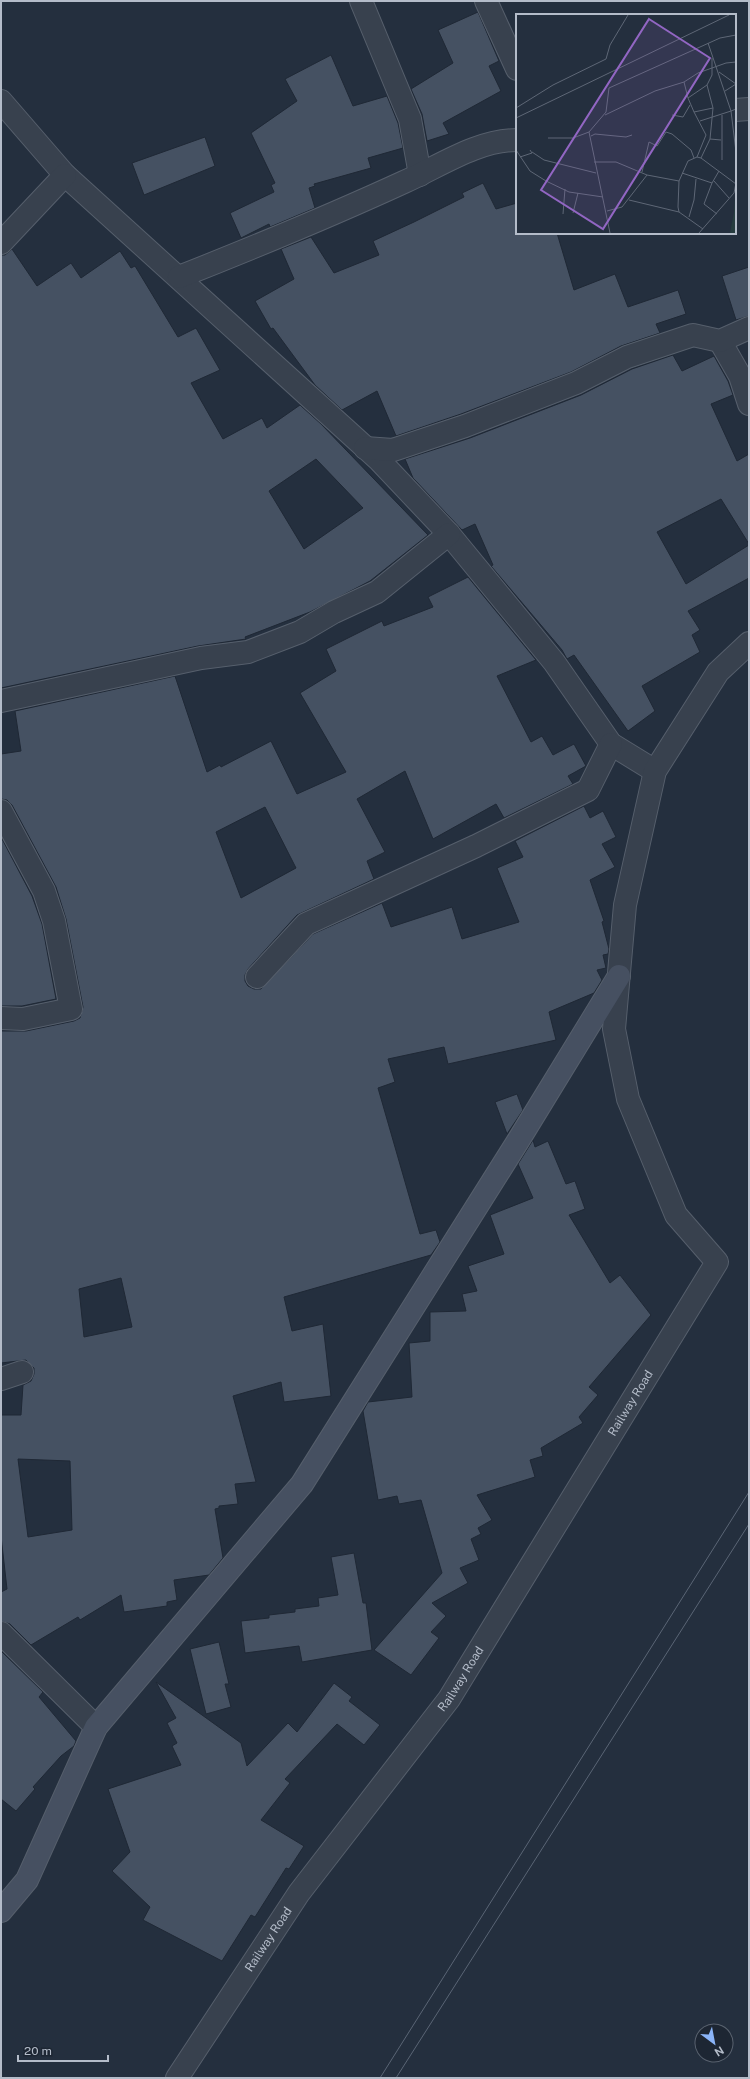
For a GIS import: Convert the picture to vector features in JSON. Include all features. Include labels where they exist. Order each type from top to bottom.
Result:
[{"type":"street","points":[[361,1],[410,119],[420,175]]},
{"type":"street","points":[[486,1],[516,67]]},
{"type":"street","points":[[1,101],[65,175],[180,277],[270,363],[365,448],[449,534],[554,662],[611,744],[655,771]]},
{"type":"street","points":[[736,110],[749,109]]},
{"type":"street","points":[[180,277],[292,232],[420,175],[465,153],[500,140],[516,140]]},
{"type":"street","points":[[1,243],[65,175]]},
{"type":"street","points":[[365,448],[393,450],[465,426],[576,383],[627,357],[693,335],[720,341],[749,328]]},
{"type":"street","points":[[720,341],[740,376],[749,404]]},
{"type":"street","points":[[1,701],[200,658],[248,652],[300,632],[334,612],[377,592],[449,534]]},
{"type":"street","points":[[1,1911],[26,1880],[96,1727],[302,1484],[510,1154],[619,976],[625,905],[655,771],[718,672],[749,643]]},
{"type":"street","points":[[257,978],[306,924],[476,846],[588,790],[611,744]]},
{"type":"street","points":[[1,811],[44,891],[54,921],[71,1009],[23,1019],[1,1018]]},
{"type":"street","name":"Railway Road","points":[[177,2078],[299,1893],[449,1700],[717,1262],[676,1216],[628,1099],[614,1029],[619,976]]},
{"type":"street","points":[[1,1380],[22,1372]]},
{"type":"street","points":[[1,1633],[96,1727]]},
{"type":"building","points":[[478,12],[499,61],[489,66],[501,91],[443,123],[449,134],[427,141],[422,114],[411,89],[453,63],[438,30]]},
{"type":"building","points":[[331,55],[353,106],[387,96],[398,123],[403,148],[368,158],[371,168],[314,184],[315,186],[309,188],[315,208],[270,227],[269,224],[241,238],[230,213],[274,192],[271,185],[275,183],[251,133],[297,101],[285,79]]},
{"type":"building","points":[[205,137],[215,166],[144,195],[132,163]]},
{"type":"building","points":[[483,183],[496,209],[516,203],[516,234],[557,234],[574,290],[615,274],[628,307],[678,290],[686,314],[656,324],[660,333],[621,346],[571,372],[461,414],[396,436],[377,391],[342,410],[315,385],[273,328],[271,329],[255,301],[294,279],[281,249],[311,237],[334,273],[379,255],[373,241],[464,197],[462,193]]},
{"type":"building","points":[[12,249],[37,286],[71,263],[81,278],[120,251],[131,268],[135,266],[178,337],[196,328],[220,370],[191,383],[223,439],[262,418],[267,428],[300,405],[321,424],[428,535],[370,581],[310,612],[245,637],[246,639],[198,646],[1,688],[1,255],[5,255]],"holes":[[[316,459],[363,508],[304,549],[269,491]]]},
{"type":"building","points":[[749,267],[749,316],[736,320],[722,276]]},
{"type":"building","points":[[673,355],[682,371],[714,356],[728,381],[733,395],[711,404],[737,461],[749,454],[749,544],[721,499],[657,532],[686,584],[749,545],[749,578],[688,611],[700,630],[692,635],[700,652],[642,686],[655,711],[628,731],[574,655],[567,659],[562,650],[491,566],[493,565],[475,524],[462,530],[413,478],[405,459],[470,438],[581,395],[632,369]]},
{"type":"building","points":[[468,577],[536,660],[497,676],[531,742],[542,736],[553,755],[574,744],[586,766],[568,776],[573,784],[504,818],[496,804],[433,839],[405,771],[357,799],[385,852],[367,861],[374,879],[297,915],[248,969],[245,975],[245,981],[248,986],[254,989],[261,989],[313,934],[382,903],[391,927],[452,907],[462,939],[519,922],[497,868],[523,857],[515,841],[584,806],[590,818],[603,811],[616,837],[602,844],[615,867],[590,880],[604,921],[602,922],[609,949],[608,954],[603,955],[606,968],[597,970],[602,980],[594,993],[549,1012],[556,1040],[448,1064],[444,1047],[388,1059],[395,1082],[378,1088],[420,1234],[436,1230],[440,1242],[431,1255],[284,1297],[292,1331],[323,1324],[331,1396],[284,1402],[281,1382],[233,1396],[256,1482],[235,1484],[238,1504],[219,1506],[219,1508],[215,1509],[223,1558],[209,1575],[174,1580],[177,1600],[167,1602],[167,1606],[124,1612],[121,1595],[80,1620],[78,1617],[31,1645],[10,1624],[1,1621],[1,1592],[7,1589],[1,1536],[1,1415],[21,1415],[23,1385],[31,1381],[34,1374],[34,1368],[26,1360],[1,1363],[1,1031],[26,1031],[74,1021],[80,1018],[83,1007],[66,919],[56,887],[12,805],[7,800],[1,799],[1,754],[21,751],[15,711],[175,676],[207,772],[220,765],[221,767],[271,741],[297,794],[346,772],[300,693],[336,671],[326,649],[382,621],[384,626],[433,607],[428,597]],"holes":[[[265,807],[296,868],[241,898],[216,832]],[[121,1278],[132,1327],[84,1337],[79,1289]],[[18,1459],[70,1461],[72,1530],[28,1537]]]},
{"type":"building","points":[[1,837],[32,896],[42,924],[56,999],[22,1006],[1,1006]]},
{"type":"building","points":[[517,1094],[523,1110],[507,1134],[495,1102]]},
{"type":"building","points":[[533,1140],[535,1147],[548,1141],[566,1184],[575,1181],[585,1209],[569,1215],[610,1283],[620,1275],[651,1315],[589,1387],[598,1395],[579,1417],[583,1423],[541,1448],[543,1456],[530,1460],[535,1477],[477,1495],[492,1520],[478,1528],[481,1534],[471,1539],[479,1560],[460,1568],[468,1583],[432,1603],[446,1616],[431,1632],[439,1638],[411,1675],[374,1650],[442,1573],[421,1500],[399,1504],[397,1496],[378,1500],[363,1411],[368,1402],[412,1397],[409,1343],[430,1341],[430,1312],[466,1311],[462,1294],[477,1291],[468,1266],[504,1254],[490,1215],[533,1198],[518,1164]]},
{"type":"building","points":[[354,1553],[363,1603],[366,1603],[372,1650],[302,1662],[299,1646],[245,1653],[241,1621],[269,1618],[269,1615],[295,1612],[295,1609],[319,1606],[318,1598],[338,1595],[331,1557]]},
{"type":"building","points":[[219,1642],[229,1684],[225,1684],[231,1707],[206,1714],[190,1649]]},
{"type":"building","points":[[1,1651],[43,1692],[39,1697],[76,1741],[74,1746],[61,1756],[33,1787],[35,1789],[16,1811],[1,1799]]},
{"type":"building","points":[[156,1682],[241,1743],[247,1766],[288,1723],[297,1732],[334,1683],[352,1697],[349,1701],[380,1725],[364,1745],[337,1724],[285,1779],[290,1783],[261,1820],[304,1846],[289,1869],[286,1868],[255,1917],[251,1915],[222,1961],[143,1920],[150,1907],[112,1871],[130,1852],[108,1789],[181,1765],[172,1746],[177,1743],[167,1723],[176,1718]]},
{"type":"tram line","points":[[380,2078],[749,1492]]},
{"type":"tram line","points":[[396,2078],[749,1524]]}]
